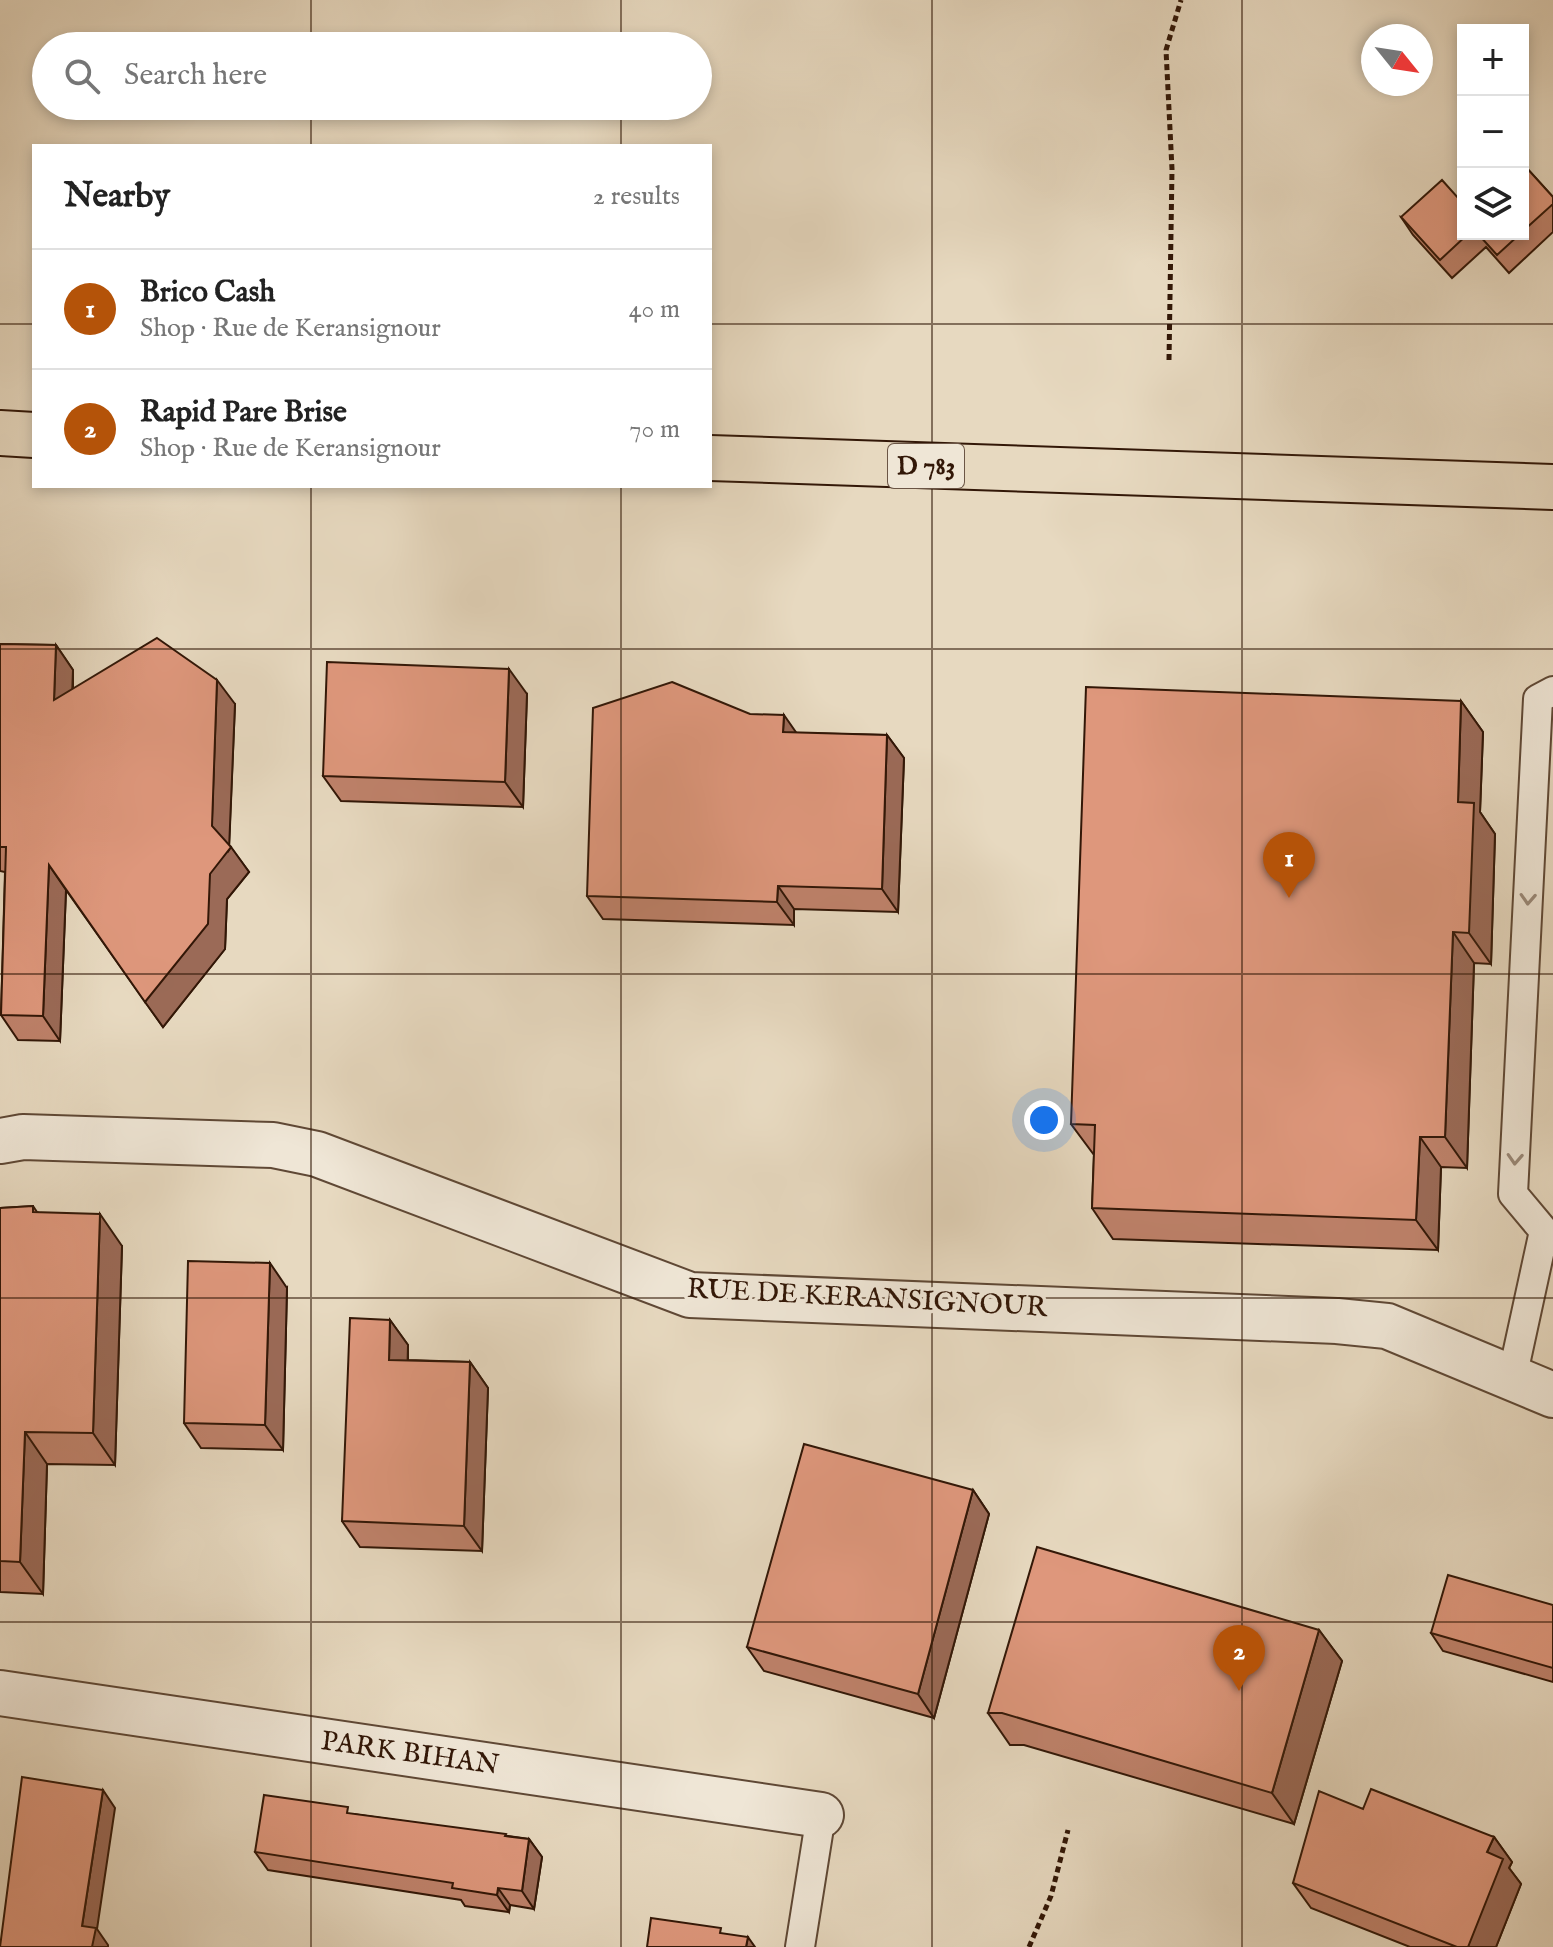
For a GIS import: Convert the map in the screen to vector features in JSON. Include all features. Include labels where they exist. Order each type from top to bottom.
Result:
[{"type":"main road","points":[[0,433],[32,435]]},
{"type":"main road","name":"D 783","points":[[712,458],[1553,487]]},
{"type":"street","name":"RUE DE KERANSIGNOUR","points":[[0,1141],[23,1137],[273,1145],[317,1154],[690,1295],[1337,1321],[1387,1326],[1553,1395]]},
{"type":"street","name":"PARK BIHAN","points":[[0,1693],[821,1815]]},
{"type":"lane","points":[[1512,1378],[1549,1231],[1513,1194],[1538,699],[1553,691]]},
{"type":"lane","points":[[800,1947],[821,1815]]},
{"type":"path","points":[[1169,360],[1172,169],[1166,50],[1181,0]]},
{"type":"path","points":[[1029,1947],[1051,1896],[1068,1830]]},
{"type":"building","points":[[1529,171],[1553,197],[1553,204],[1529,226]]},
{"type":"building","points":[[1442,180],[1457,197],[1457,240],[1462,240],[1440,260],[1401,217]]},
{"type":"building","points":[[1483,240],[1513,240],[1497,255]]},
{"type":"building","points":[[157,638],[217,680],[212,826],[231,847],[210,874],[208,924],[145,1002],[49,865],[43,1016],[1,1015],[6,847],[0,847],[0,644],[56,645],[54,700]]},
{"type":"building","points":[[327,662],[509,669],[505,782],[323,776]]},
{"type":"building","points":[[672,682],[750,714],[784,715],[783,732],[887,735],[882,889],[778,886],[777,902],[587,896],[593,708]]},
{"type":"building","points":[[1086,687],[1461,701],[1458,802],[1474,803],[1469,933],[1453,932],[1445,1137],[1420,1137],[1416,1220],[1092,1208],[1095,1125],[1071,1124]]},
{"type":"building","points":[[33,1206],[33,1212],[100,1214],[93,1433],[25,1432],[20,1562],[0,1561],[0,1208]]},
{"type":"building","points":[[188,1261],[270,1263],[265,1425],[184,1423]]},
{"type":"building","points":[[350,1318],[390,1320],[389,1360],[470,1362],[464,1526],[342,1521]]},
{"type":"building","points":[[804,1444],[973,1490],[918,1694],[747,1647]]},
{"type":"building","points":[[1037,1547],[1319,1630],[1272,1793],[1002,1713],[988,1713]]},
{"type":"building","points":[[1448,1575],[1553,1605],[1553,1668],[1431,1633]]},
{"type":"building","points":[[22,1777],[103,1790],[82,1926],[96,1928],[92,1947],[0,1947]]},
{"type":"building","points":[[1371,1789],[1494,1837],[1487,1852],[1503,1859],[1468,1947],[1457,1947],[1293,1883],[1319,1791],[1363,1809]]},
{"type":"building","points":[[264,1795],[348,1807],[347,1813],[529,1839],[522,1891],[498,1888],[497,1895],[452,1888],[453,1883],[255,1852]]},
{"type":"building","points":[[651,1918],[721,1928],[720,1933],[748,1937],[746,1947],[647,1947]]},
{"type":"place","name":"Brico Cash","points":[[1289,898]]},
{"type":"place","name":"Rapid Pare Brise","points":[[1239,1691]]}]
